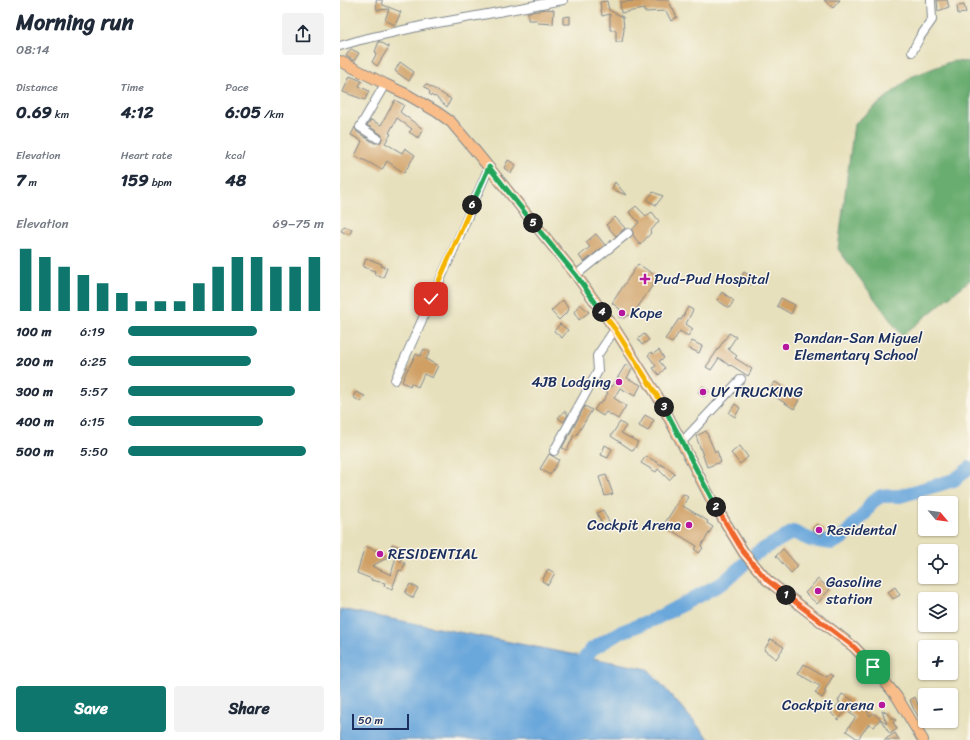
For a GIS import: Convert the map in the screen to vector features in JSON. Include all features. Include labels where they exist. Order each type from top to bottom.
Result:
[{"type":"main road","points":[[340,61],[408,95],[437,112],[450,122],[489,167],[576,275],[615,329],[658,397],[711,499],[744,553],[767,580],[854,647],[897,697],[923,740]]},
{"type":"street","points":[[340,46],[426,24],[563,0]]},
{"type":"street","points":[[912,52],[932,20],[931,0]]},
{"type":"street","points":[[377,138],[360,127],[385,84]]},
{"type":"street","points":[[395,380],[489,167]]},
{"type":"street","points":[[576,275],[628,233]]},
{"type":"street","points":[[554,451],[598,371],[597,356],[615,329]]},
{"type":"street","points":[[682,442],[741,379]]},
{"type":"green space","points":[[952,61],[970,62],[970,280],[902,336],[838,249],[854,124],[911,77]]},
{"type":"water","points":[[340,609],[648,669],[710,740],[340,740]]},
{"type":"building","points":[[376,0],[382,0],[383,5],[401,12],[395,25],[385,20],[389,9],[377,10]]},
{"type":"building","points":[[668,0],[677,17],[671,21],[666,11],[644,12],[644,9],[621,13],[620,2]]},
{"type":"building","points":[[824,0],[840,0],[833,8]]},
{"type":"building","points":[[937,0],[947,0],[949,7],[938,11]]},
{"type":"building","points":[[607,1],[609,10],[623,17],[624,30],[622,42],[616,42],[616,30],[610,30],[610,14],[602,16],[600,2]]},
{"type":"building","points":[[964,5],[966,13],[958,14],[957,6]]},
{"type":"building","points":[[547,9],[554,10],[553,24],[538,23],[537,20],[528,20],[528,12]]},
{"type":"building","points":[[570,16],[570,24],[563,24],[563,17]]},
{"type":"building","points":[[379,41],[389,47],[377,66],[372,62],[377,53],[375,52]]},
{"type":"building","points":[[351,49],[359,53],[354,61],[346,56]]},
{"type":"building","points":[[400,62],[414,72],[409,81],[395,71]]},
{"type":"building","points":[[350,76],[362,81],[359,86],[369,91],[365,100],[343,92]]},
{"type":"building","points":[[426,84],[451,99],[447,107],[435,96],[434,97],[429,94],[430,92],[424,86]]},
{"type":"building","points":[[395,100],[404,105],[400,112],[423,129],[418,138],[409,132],[412,129],[397,118],[389,133],[391,134],[385,143],[402,153],[405,148],[415,155],[404,173],[387,161],[382,170],[355,156],[362,141],[351,135],[355,127],[357,132],[374,143],[380,143],[382,135],[367,125],[371,120],[381,125]]},
{"type":"building","points":[[508,160],[516,165],[511,173],[504,168]]},
{"type":"building","points":[[615,182],[626,195],[612,189]]},
{"type":"building","points":[[653,192],[663,196],[656,205],[647,200]]},
{"type":"building","points":[[636,206],[646,216],[652,212],[659,221],[640,245],[633,235],[632,230],[639,222],[629,212]]},
{"type":"building","points":[[615,217],[625,228],[616,236],[606,225]]},
{"type":"building","points":[[344,226],[352,230],[349,235],[341,231]]},
{"type":"building","points":[[596,234],[605,245],[584,262],[579,256],[590,247],[586,242]]},
{"type":"building","points":[[366,258],[382,264],[381,266],[387,268],[383,278],[374,274],[375,271],[363,267]]},
{"type":"building","points":[[638,264],[658,277],[632,316],[629,315],[624,318],[619,317],[620,309],[612,303]]},
{"type":"building","points":[[744,272],[756,279],[752,285],[741,278]]},
{"type":"building","points":[[722,292],[734,301],[729,308],[717,300]]},
{"type":"building","points":[[781,298],[795,305],[791,314],[777,306]]},
{"type":"building","points":[[563,300],[569,310],[559,320],[551,311]]},
{"type":"building","points":[[580,304],[589,312],[579,320],[574,312]]},
{"type":"building","points":[[688,307],[693,310],[686,324],[693,329],[688,336],[680,331],[672,343],[665,339],[679,319],[681,320]]},
{"type":"building","points":[[560,324],[568,330],[562,338],[554,331]]},
{"type":"building","points":[[729,333],[736,337],[728,349],[737,356],[735,358],[752,369],[748,376],[719,358],[711,370],[706,367]]},
{"type":"building","points":[[644,334],[649,340],[642,345],[638,339]]},
{"type":"building","points":[[692,341],[702,346],[699,353],[688,348]]},
{"type":"building","points":[[424,349],[430,352],[426,359],[438,366],[432,378],[424,374],[418,387],[411,383],[410,386],[402,382],[416,354],[420,356]]},
{"type":"building","points":[[659,350],[664,358],[659,361],[665,368],[659,375],[653,368],[656,366],[648,355]]},
{"type":"building","points":[[626,364],[632,369],[627,378],[641,385],[635,396],[620,388],[614,398],[626,406],[618,419],[606,412],[603,416],[594,410],[599,403],[601,404],[608,393],[596,385],[600,380],[612,387]]},
{"type":"building","points":[[775,382],[800,398],[794,409],[768,392]]},
{"type":"building","name":"UY TRUCKING","points":[[703,386],[709,392],[703,397],[698,392]]},
{"type":"building","points":[[356,392],[365,396],[361,402],[353,397]]},
{"type":"building","points":[[735,404],[740,408],[735,417],[729,413]]},
{"type":"building","points":[[585,406],[592,410],[576,436],[574,435],[567,450],[562,448]]},
{"type":"building","points":[[564,411],[568,414],[564,422],[558,418]]},
{"type":"building","points":[[645,415],[654,420],[648,431],[639,426]]},
{"type":"building","points":[[620,422],[626,426],[621,433],[638,442],[633,451],[611,436]]},
{"type":"building","points":[[706,431],[721,462],[707,467],[696,436]]},
{"type":"building","points":[[605,445],[612,449],[608,458],[601,455]]},
{"type":"building","points":[[740,446],[748,457],[740,464],[731,453]]},
{"type":"building","points":[[549,454],[559,460],[550,475],[540,469]]},
{"type":"building","points":[[646,456],[675,474],[669,480],[658,469],[656,472],[641,463]]},
{"type":"building","points":[[606,475],[613,494],[605,496],[599,477]]},
{"type":"building","points":[[683,494],[688,497],[683,506],[708,521],[707,523],[713,527],[701,546],[703,548],[699,553],[694,549],[697,546],[663,526]]},
{"type":"building","points":[[603,510],[609,522],[603,526],[597,513]]},
{"type":"building","name":"Residental","points":[[817,524],[825,530],[821,536],[812,530]]},
{"type":"building","points":[[392,544],[405,549],[400,561],[405,563],[402,571],[399,570],[392,589],[384,586],[385,583],[371,580],[372,579],[357,573],[365,546],[382,553],[387,558],[372,566],[391,575],[397,553],[389,557]]},
{"type":"building","points":[[783,549],[798,566],[791,573],[776,556]]},
{"type":"building","points":[[548,569],[555,573],[548,585],[542,581]]},
{"type":"building","name":"Gasoline station","points":[[818,579],[830,589],[817,604],[805,593]]},
{"type":"building","points":[[410,584],[418,588],[413,598],[405,593]]},
{"type":"building","points":[[895,587],[900,595],[893,599],[888,592]]},
{"type":"building","points":[[771,639],[784,647],[776,659],[764,650]]},
{"type":"building","points":[[804,664],[827,677],[830,674],[833,676],[824,691],[826,692],[822,698],[815,693],[820,686],[798,674]]},
{"type":"building","points":[[842,694],[853,700],[847,712],[846,711],[838,720],[831,713],[840,702],[838,701]]},
{"type":"building","points":[[915,697],[918,705],[918,716],[913,708],[910,700]]},
{"type":"building","points":[[865,705],[870,716],[873,713],[887,724],[882,711],[885,711],[896,720],[893,722],[897,729],[890,734],[880,719],[874,727],[869,724],[858,739],[846,731],[856,717],[849,713]]},
{"type":"building","points":[[895,733],[899,740],[884,740]]},
{"type":"waterway","points":[[755,554],[793,532],[811,540],[832,543],[842,538],[866,512],[872,502],[881,496],[900,496],[954,480],[970,468]]},
{"type":"waterway","points":[[574,672],[592,649],[621,632],[655,619],[724,582],[745,563]]},
{"type":"place","name":"Pud-Pud Hospital","points":[[645,279]]},
{"type":"place","name":"Kope","points":[[622,313]]},
{"type":"place","name":"Pandan-San Miguel Elementary School","points":[[786,347]]},
{"type":"place","name":"4JB Lodging","points":[[619,382]]},
{"type":"place","name":"UY TRUCKING","points":[[703,392]]},
{"type":"place","name":"Cockpit Arena","points":[[689,525]]},
{"type":"place","name":"Residental","points":[[819,530]]},
{"type":"place","name":"RESIDENTIAL","points":[[380,554]]},
{"type":"place","name":"Gasoline station","points":[[818,591]]},
{"type":"place","name":"Cockpit arena","points":[[882,705]]},
{"type":"route","points":[[431,299],[489,167],[576,275],[615,329],[658,397],[711,499],[744,553],[767,580],[854,647],[873,667]]}]
